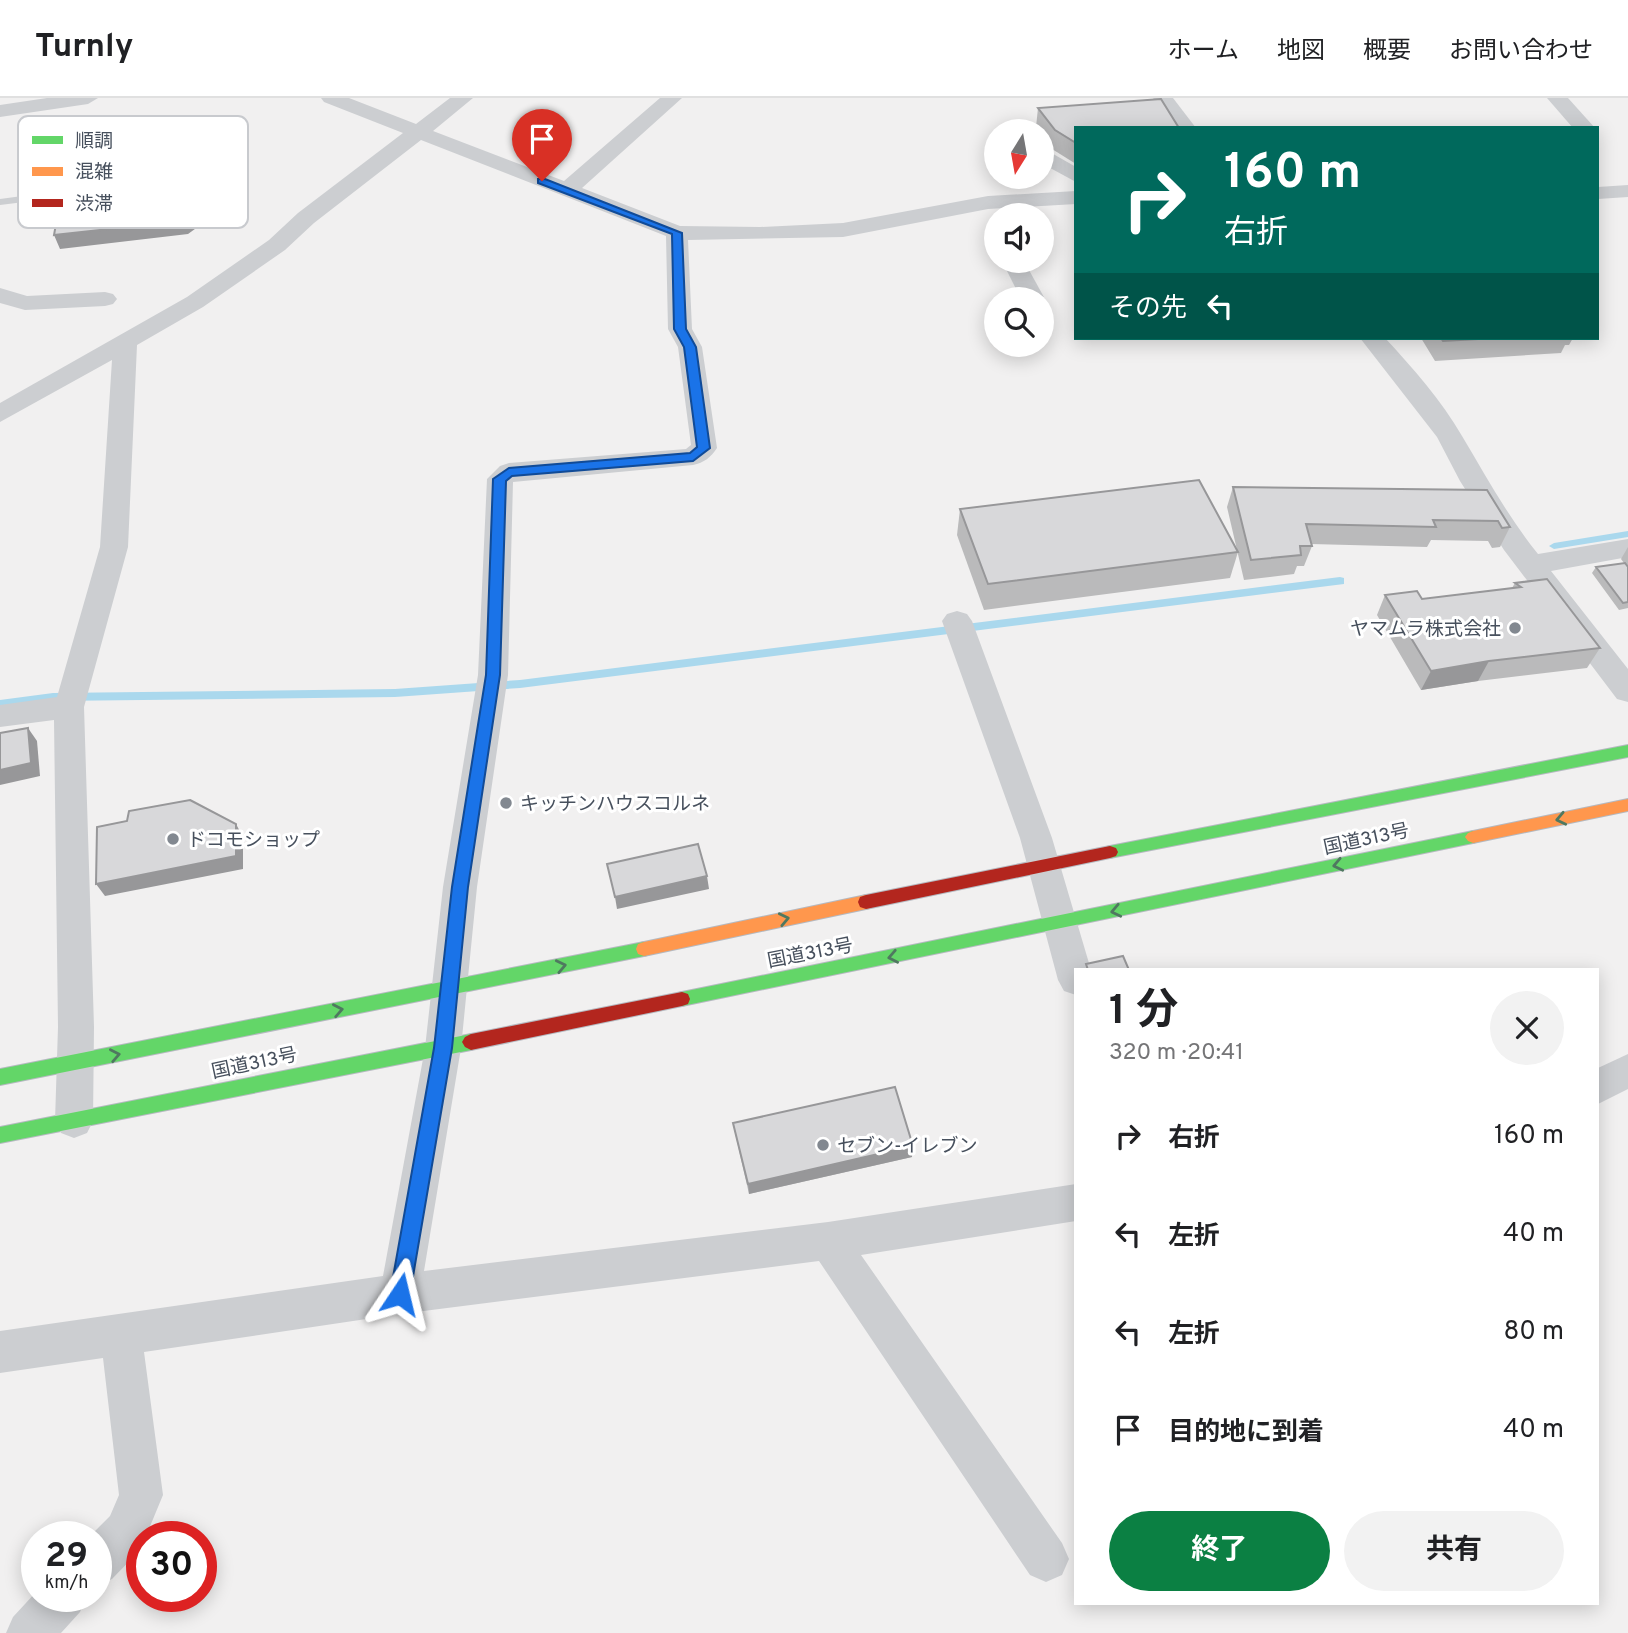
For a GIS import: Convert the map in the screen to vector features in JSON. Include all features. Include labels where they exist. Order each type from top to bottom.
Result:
[{"type":"highway","name":"国道313号","points":[[0,1077],[450,989],[1044,865],[1628,751]]},
{"type":"highway","name":"国道313号","points":[[0,1135],[1060,923],[1628,805]]},
{"type":"street","points":[[0,111],[43,101],[88,98]]},
{"type":"street","points":[[331,98],[677,233],[764,234],[843,230],[987,211],[1039,195],[1074,197]]},
{"type":"street","points":[[0,414],[125,344],[277,245],[306,218],[463,98]]},
{"type":"street","points":[[566,191],[671,98]]},
{"type":"street","points":[[1163,98],[1184,126]]},
{"type":"street","points":[[1557,98],[1583,126]]},
{"type":"street","points":[[1054,162],[1074,175]]},
{"type":"street","points":[[400,1294],[443,1048],[460,887],[492,686],[500,479],[509,472],[693,457],[704,448],[690,347],[680,329],[677,233]]},
{"type":"street","points":[[0,295],[25,303],[105,299]]},
{"type":"street","points":[[1374,340],[1395,363],[1448,435],[1473,481],[1539,580],[1628,691]]},
{"type":"street","points":[[74,1121],[71,700],[114,547],[125,344]]},
{"type":"street","points":[[1539,580],[1628,548]]},
{"type":"street","points":[[960,628],[1044,865],[1074,973]]},
{"type":"street","points":[[0,716],[71,700]]},
{"type":"street","points":[[1599,1086],[1628,1070]]},
{"type":"street","points":[[0,1352],[400,1294],[828,1241],[1074,1202]]},
{"type":"street","points":[[828,1241],[1046,1559]]},
{"type":"street","points":[[112,1546],[126,1532],[141,1495],[121,1335]]},
{"type":"street","points":[[30,1633],[49,1612]]},
{"type":"lane","points":[[0,202],[18,200]]},
{"type":"building","points":[[1161,99],[1178,126],[1074,126],[1074,142],[1055,130],[1054,119],[1046,119],[1038,108]]},
{"type":"building","points":[[55,228],[118,228],[54,235]]},
{"type":"building","points":[[1199,480],[1238,552],[988,584],[960,509]]},
{"type":"building","points":[[1233,487],[1487,490],[1510,527],[1502,528],[1498,521],[1433,520],[1436,527],[1306,524],[1312,546],[1300,546],[1301,555],[1251,560]]},
{"type":"building","points":[[1625,563],[1628,567],[1628,602],[1623,603],[1596,567]]},
{"type":"building","points":[[1547,579],[1600,648],[1431,671],[1385,595],[1417,591],[1422,599],[1521,587],[1515,583]]},
{"type":"building","points":[[28,728],[31,763],[0,770],[0,733]]},
{"type":"building","points":[[190,800],[236,824],[236,856],[96,884],[97,827],[127,821],[129,811]]},
{"type":"building","points":[[698,844],[707,876],[615,897],[607,864]]},
{"type":"building","points":[[1123,956],[1128,968],[1087,968],[1086,964]]},
{"type":"building","name":"セブン-イレブン","points":[[895,1087],[913,1146],[748,1184],[733,1123]]},
{"type":"waterway","points":[[1554,546],[1628,534]]},
{"type":"waterway","points":[[0,704],[53,697],[395,693],[520,684],[1340,581]]},
{"type":"traffic: fast","points":[[1110,852],[1628,751]]},
{"type":"traffic: fast","points":[[682,999],[1473,837]]},
{"type":"traffic: fast","points":[[0,1077],[644,949]]},
{"type":"traffic: fast","points":[[0,1135],[471,1042]]},
{"type":"traffic: slow","points":[[1473,837],[1628,805]]},
{"type":"traffic: slow","points":[[644,949],[866,902]]},
{"type":"traffic: jam","points":[[866,902],[1110,852]]},
{"type":"traffic: jam","points":[[471,1042],[682,999]]},
{"type":"place","name":"ヤマムラ株式会社","points":[[1515,628]]},
{"type":"place","name":"キッチンハウスコルネ","points":[[506,803]]},
{"type":"place","name":"ドコモショップ","points":[[173,839]]},
{"type":"place","name":"セブン-イレブン","points":[[823,1145]]},
{"type":"route","points":[[400,1294],[443,1048],[460,887],[493,675],[500,479],[509,472],[693,457],[704,448],[690,347],[680,329],[677,233],[542,181]]}]
